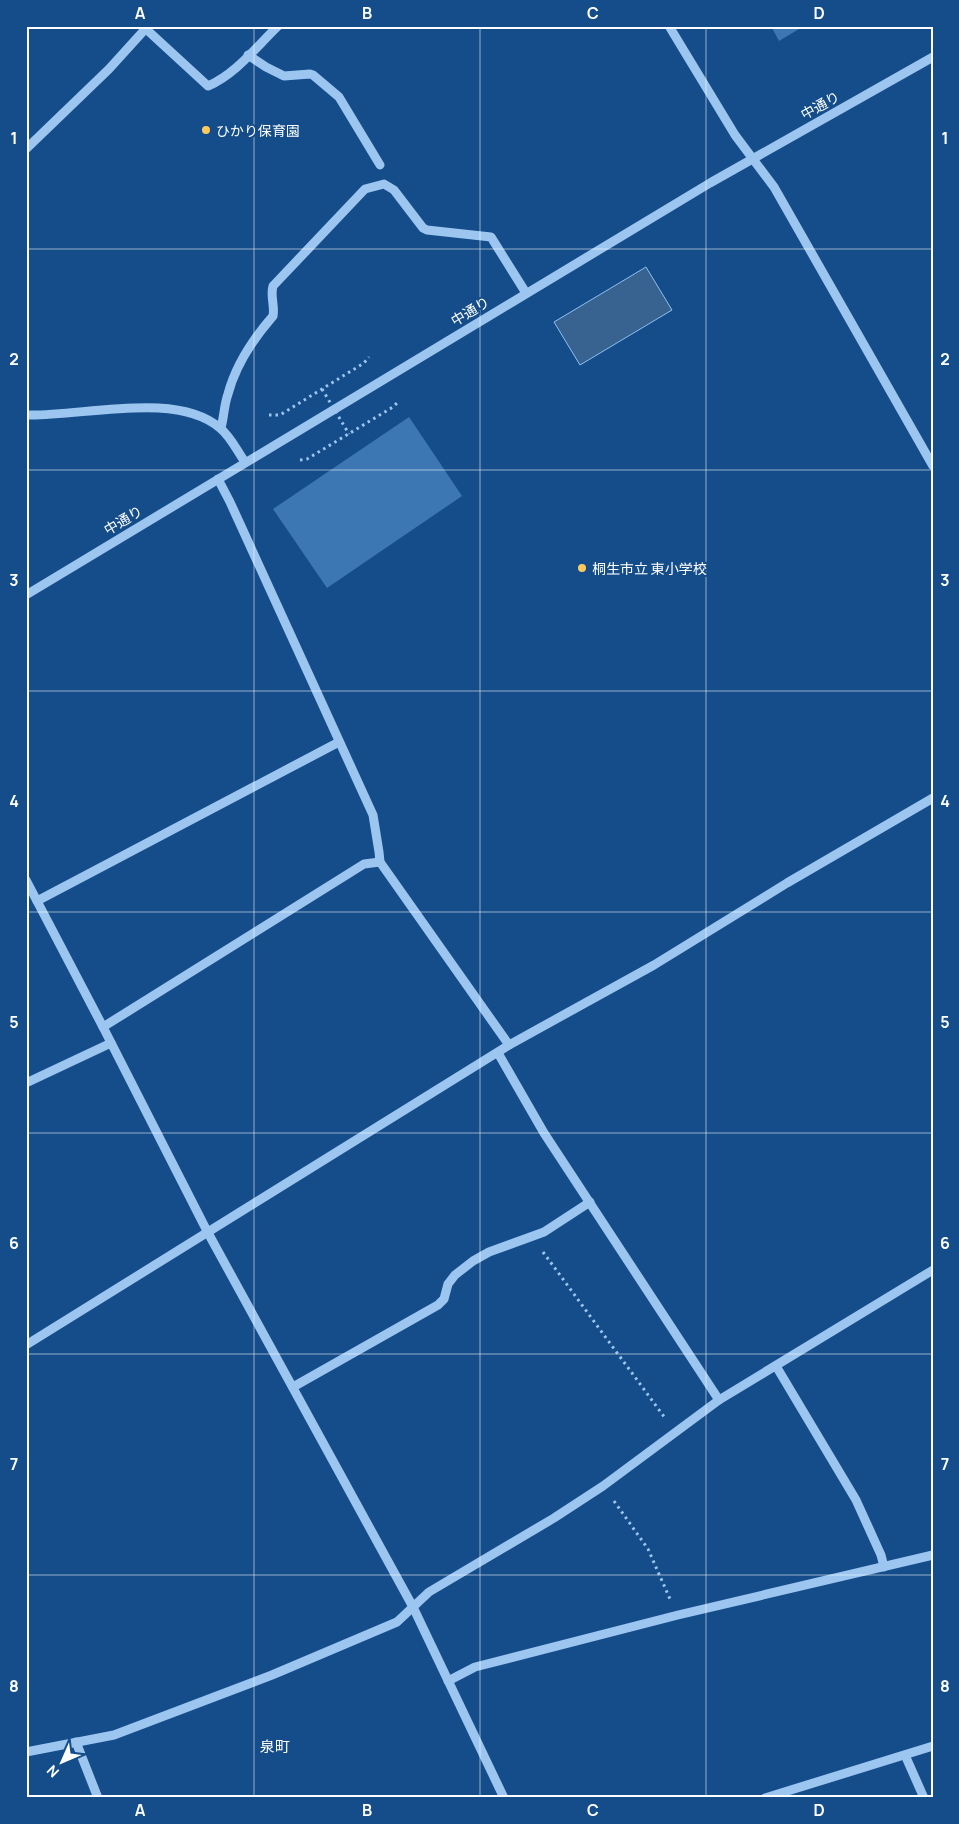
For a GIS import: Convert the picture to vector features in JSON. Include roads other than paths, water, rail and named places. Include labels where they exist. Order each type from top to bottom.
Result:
[{"type":"street","points":[[26,148],[108,69],[147,28],[208,86],[241,64],[278,26]]},
{"type":"street","points":[[669,26],[735,135],[774,187],[933,466]]},
{"type":"street","points":[[248,55],[284,76],[313,75],[340,97],[380,165]]},
{"type":"street","name":"中通り","points":[[26,594],[710,183],[933,57]]},
{"type":"street","points":[[221,428],[227,395],[234,374],[251,344],[273,316],[273,286],[365,189],[384,184],[394,190],[423,228],[427,230],[491,237],[526,294]]},
{"type":"street","points":[[26,415],[59,415],[105,410],[162,408],[191,414],[204,418],[221,428],[245,462]]},
{"type":"street","points":[[218,479],[373,815],[380,862],[509,1045]]},
{"type":"street","points":[[37,901],[339,742]]},
{"type":"street","points":[[26,1345],[509,1045],[654,965],[787,883],[933,798]]},
{"type":"street","points":[[103,1027],[364,864],[380,862]]},
{"type":"street","points":[[26,880],[207,1231],[413,1607],[504,1798]]},
{"type":"street","points":[[26,1083],[111,1042]]},
{"type":"street","points":[[498,1053],[544,1133],[719,1400]]},
{"type":"street","points":[[293,1387],[438,1305],[444,1299],[448,1284],[455,1275],[473,1261],[489,1252],[532,1237],[556,1225],[590,1202]]},
{"type":"street","points":[[26,1752],[114,1735],[272,1675],[388,1627],[405,1616],[429,1592],[554,1518],[603,1486],[719,1400],[933,1270]]},
{"type":"street","points":[[776,1366],[856,1500],[881,1555],[884,1567]]},
{"type":"street","points":[[448,1681],[475,1667],[678,1615],[933,1555]]},
{"type":"street","points":[[76,1742],[98,1798]]},
{"type":"street","points":[[765,1798],[933,1746]]},
{"type":"street","points":[[905,1755],[924,1798]]},
{"type":"water","points":[[646,267],[672,310],[580,365],[554,322]]},
{"type":"place","name":"ひかり保育園","points":[[206,130]]},
{"type":"place","name":"桐生市立 東小学校","points":[[582,568]]},
{"type":"district","name":"泉町","points":[[275,1746]]}]
